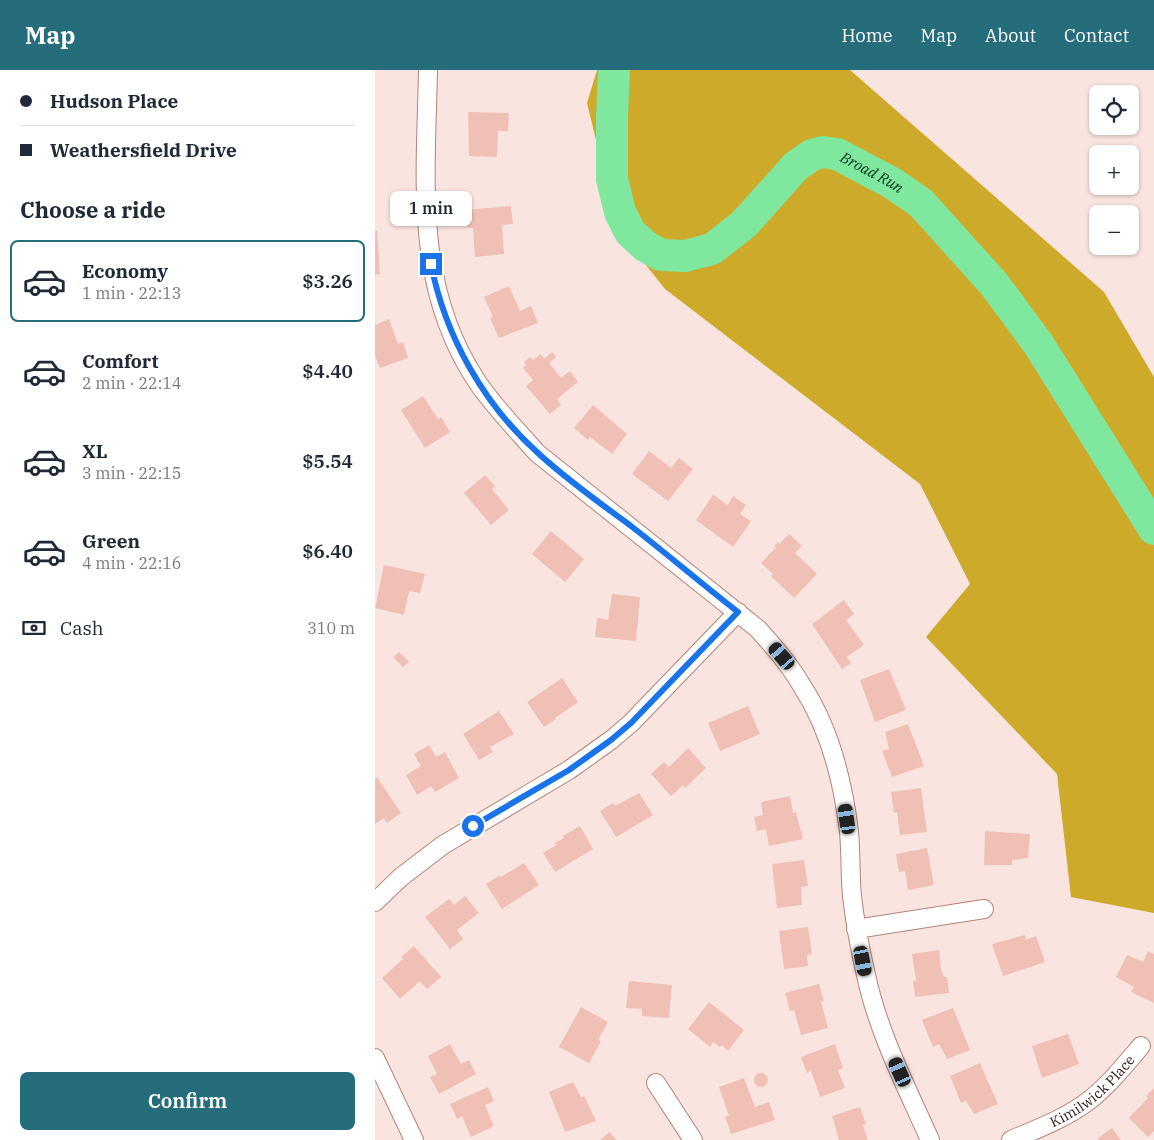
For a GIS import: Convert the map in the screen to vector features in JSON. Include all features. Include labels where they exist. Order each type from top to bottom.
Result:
[{"type":"street","points":[[428,70],[425,205],[429,250],[434,279],[456,343],[478,383],[506,419],[537,453],[758,629],[782,656],[803,686],[820,718],[833,752],[843,791],[849,833],[852,895],[866,977],[876,1012],[892,1055],[930,1140]]},
{"type":"street","points":[[375,902],[401,877],[443,845],[569,770],[611,740],[631,723],[738,612]]},
{"type":"street","points":[[857,929],[984,909]]},
{"type":"street","name":"Kimilwick Place","points":[[1011,1140],[1062,1118],[1087,1102],[1109,1083],[1141,1046]]},
{"type":"street","points":[[375,1058],[414,1140]]},
{"type":"street","points":[[656,1083],[693,1140]]},
{"type":"shaded area","points":[[597,70],[850,70],[1104,292],[1154,377],[1154,913],[1071,897],[1057,774],[926,637],[970,584],[920,484],[665,289],[618,230],[587,103]]},
{"type":"building","points":[[468,112],[509,113],[508,131],[498,131],[497,157],[469,156]]},
{"type":"building","points":[[511,206],[513,224],[502,225],[504,254],[475,257],[473,228],[468,228],[466,210]]},
{"type":"building","points":[[375,231],[377,231],[380,274],[375,275]]},
{"type":"building","points":[[509,286],[520,311],[531,306],[538,323],[499,338],[490,318],[493,317],[484,297]]},
{"type":"building","points":[[389,319],[398,344],[403,342],[408,358],[380,368],[375,356],[375,325]]},
{"type":"building","points":[[552,352],[556,357],[549,363],[561,378],[570,371],[578,382],[557,399],[561,405],[550,414],[526,386],[533,380],[523,368],[526,365],[524,362],[530,357],[533,360],[541,354],[544,359]]},
{"type":"building","points":[[423,396],[438,419],[441,417],[450,432],[425,448],[401,410]]},
{"type":"building","points":[[593,405],[627,434],[612,454],[590,437],[588,440],[574,428]]},
{"type":"building","points":[[649,451],[671,468],[679,458],[693,469],[668,501],[632,474]]},
{"type":"building","points":[[485,475],[495,486],[492,489],[509,510],[491,525],[464,493]]},
{"type":"building","points":[[713,495],[728,505],[733,496],[746,505],[740,514],[751,521],[733,547],[696,520]]},
{"type":"building","points":[[551,531],[584,559],[565,582],[532,554]]},
{"type":"building","points":[[789,534],[802,546],[795,553],[817,574],[794,598],[771,576],[773,574],[761,563],[776,547],[774,546],[778,542],[779,544]]},
{"type":"building","points":[[384,565],[425,574],[420,593],[409,591],[404,615],[375,608]]},
{"type":"building","points":[[612,594],[640,597],[636,641],[595,637],[597,618],[608,620]]},
{"type":"building","points":[[844,600],[854,614],[846,620],[864,645],[847,657],[851,663],[842,669],[812,624]]},
{"type":"building","points":[[399,652],[409,662],[403,667],[393,657]]},
{"type":"building","points":[[889,669],[906,710],[875,722],[860,680]]},
{"type":"building","points":[[562,678],[578,702],[544,727],[527,702]]},
{"type":"building","points":[[748,706],[760,734],[720,751],[708,723]]},
{"type":"building","points":[[499,711],[514,734],[490,747],[493,752],[479,760],[463,734]]},
{"type":"building","points":[[908,724],[924,766],[892,777],[882,751],[889,749],[885,732]]},
{"type":"building","points":[[429,745],[436,757],[445,752],[459,778],[435,792],[431,786],[417,795],[406,775],[421,766],[414,754]]},
{"type":"building","points":[[688,748],[706,768],[685,788],[683,785],[671,796],[651,774],[664,762],[669,767]]},
{"type":"building","points":[[377,777],[401,813],[387,823],[384,818],[375,824],[375,778]]},
{"type":"building","points":[[921,788],[927,832],[900,835],[897,812],[894,813],[891,792]]},
{"type":"building","points":[[639,793],[653,815],[616,837],[600,811],[613,803],[615,806]]},
{"type":"building","points":[[790,796],[793,813],[796,812],[803,839],[769,846],[766,829],[757,831],[754,817],[763,815],[761,802]]},
{"type":"building","points":[[580,826],[593,849],[555,872],[543,853],[556,845],[555,843],[564,838],[563,836]]},
{"type":"building","points":[[985,831],[1030,834],[1028,858],[1012,860],[1012,865],[984,865]]},
{"type":"building","points":[[927,848],[934,885],[908,890],[905,871],[899,872],[896,854]]},
{"type":"building","points":[[804,860],[808,886],[801,887],[802,905],[777,908],[772,864]]},
{"type":"building","points":[[524,863],[539,885],[502,909],[486,884]]},
{"type":"building","points":[[465,896],[479,913],[457,930],[463,939],[450,949],[425,917],[449,899],[454,905]]},
{"type":"building","points":[[808,927],[812,954],[807,955],[808,966],[784,969],[779,931]]},
{"type":"building","points":[[1025,935],[1026,940],[1036,936],[1045,962],[1003,976],[992,944]]},
{"type":"building","points":[[414,946],[441,977],[427,989],[420,981],[400,999],[382,978]]},
{"type":"building","points":[[939,950],[941,969],[944,977],[947,977],[949,993],[915,997],[913,981],[916,981],[912,954]]},
{"type":"building","points":[[1148,951],[1154,954],[1154,1003],[1131,992],[1134,987],[1116,977],[1127,955],[1143,962]]},
{"type":"building","points":[[629,981],[672,985],[669,1018],[642,1016],[642,1009],[626,1008]]},
{"type":"building","points":[[819,984],[824,1001],[821,1002],[828,1028],[801,1035],[794,1010],[790,1011],[785,993]]},
{"type":"building","points":[[709,1002],[744,1030],[728,1051],[722,1045],[720,1047],[713,1042],[710,1047],[688,1029]]},
{"type":"building","points":[[581,1007],[608,1022],[598,1040],[601,1041],[589,1063],[559,1047]]},
{"type":"building","points":[[953,1008],[970,1050],[947,1059],[939,1044],[933,1047],[922,1020]]},
{"type":"building","points":[[1068,1034],[1079,1064],[1042,1078],[1032,1046]]},
{"type":"building","points":[[450,1044],[461,1064],[469,1060],[476,1074],[439,1094],[430,1077],[437,1074],[428,1056]]},
{"type":"building","points":[[835,1044],[843,1068],[838,1070],[845,1088],[820,1097],[811,1071],[807,1073],[801,1057]]},
{"type":"building","points":[[980,1063],[998,1104],[974,1114],[966,1101],[961,1103],[950,1076]]},
{"type":"building","points":[[761,1073],[766,1075],[768,1080],[766,1085],[761,1087],[756,1085],[754,1080],[756,1075]]},
{"type":"building","points":[[744,1078],[755,1107],[769,1102],[775,1120],[731,1134],[725,1117],[729,1116],[719,1087]]},
{"type":"building","points":[[573,1082],[581,1097],[584,1096],[596,1121],[565,1132],[549,1092]]},
{"type":"building","points":[[488,1087],[494,1101],[485,1105],[494,1126],[471,1137],[462,1116],[457,1119],[450,1104]]},
{"type":"building","points":[[1154,1088],[1154,1131],[1148,1137],[1129,1118],[1148,1098],[1146,1096]]},
{"type":"building","points":[[860,1107],[866,1124],[863,1125],[868,1140],[839,1140],[832,1116]]},
{"type":"building","points":[[1112,1128],[1121,1140],[1099,1140],[1098,1138]]},
{"type":"building","points":[[609,1132],[617,1140],[600,1140]]},
{"type":"waterway","name":"Broad Run","points":[[614,70],[612,179],[620,212],[630,232],[645,246],[661,255],[685,256],[712,249],[744,224],[796,166],[812,155],[823,152],[837,154],[892,183],[921,203],[994,284],[1039,345],[1154,529]]},
{"type":"route","points":[[431,264],[445,315],[456,343],[478,383],[506,419],[537,453],[738,612],[631,723],[611,740],[569,770],[473,826]]}]
